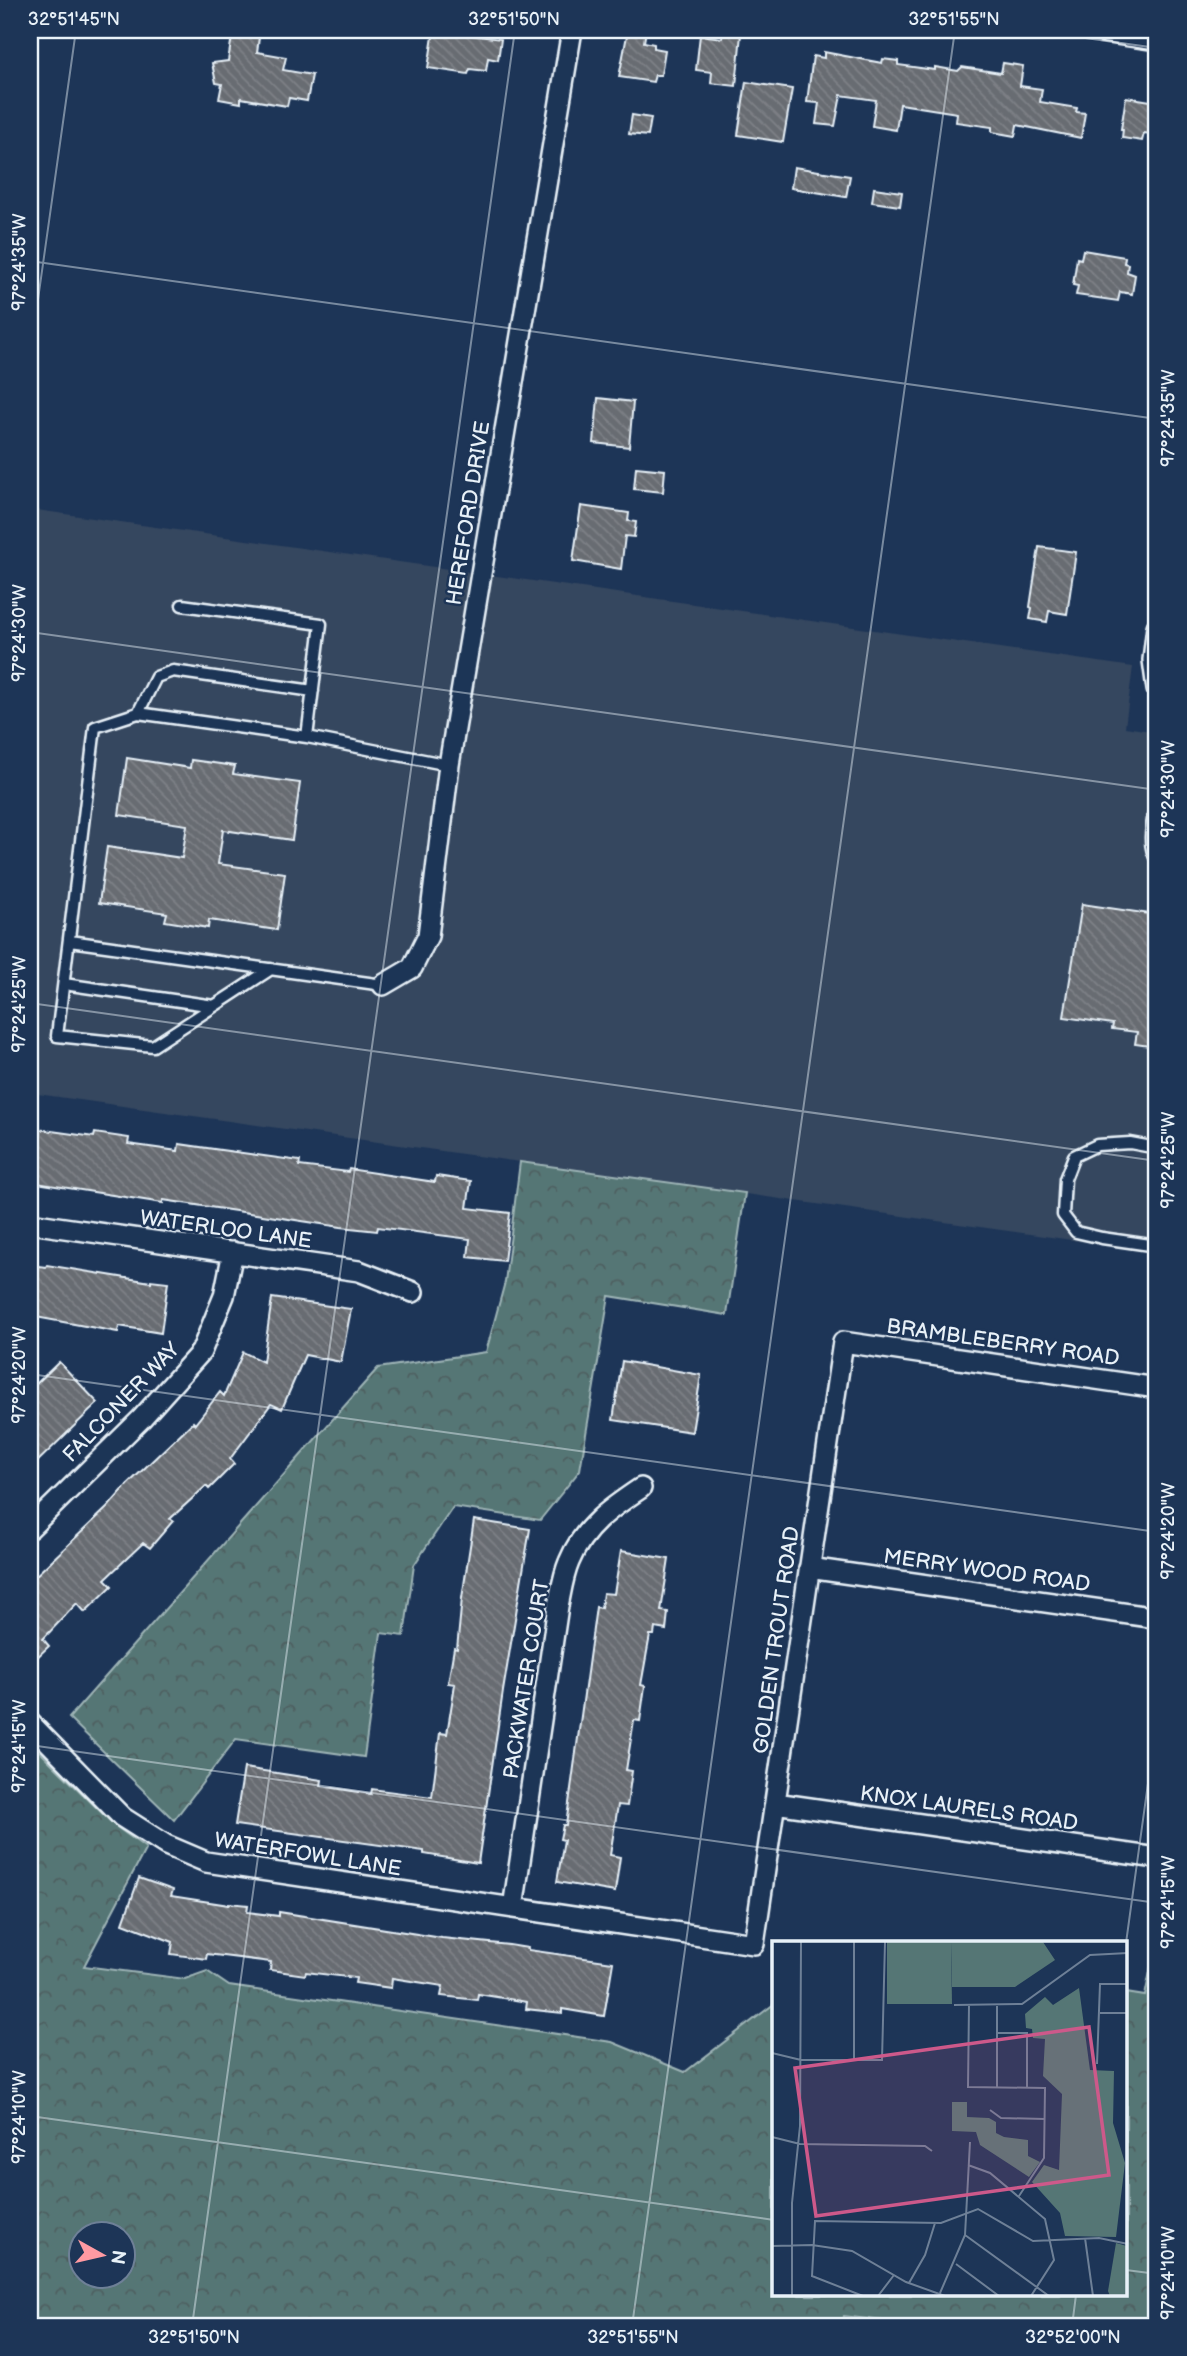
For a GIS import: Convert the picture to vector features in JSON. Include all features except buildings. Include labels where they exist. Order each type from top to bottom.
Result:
[{"type":"street","name":"HEREFORD DRIVE","points":[[383,985],[412,968],[428,936],[449,765],[572,30]]},
{"type":"street","points":[[1102,30],[1157,38]]},
{"type":"street","points":[[1157,627],[1153,660],[1157,688]]},
{"type":"street","name":"WATERLOO LANE","points":[[30,1223],[359,1271],[413,1292]]},
{"type":"street","name":"FALCONER WAY","points":[[30,1528],[141,1419],[201,1352],[224,1296],[233,1252]]},
{"type":"street","name":"BRAMBLEBERRY ROAD","points":[[843,1342],[1157,1388]]},
{"type":"street","name":"GOLDEN TROUT ROAD","points":[[754,1944],[843,1342]]},
{"type":"street","name":"PACKWATER COURT","points":[[513,1908],[558,1606],[568,1563],[581,1540],[603,1513],[641,1488]]},
{"type":"street","name":"MERRY WOOD ROAD","points":[[809,1568],[1157,1618]]},
{"type":"street","name":"WATERFOWL LANE","points":[[30,1723],[122,1817],[166,1845],[206,1863],[754,1944]]},
{"type":"street","name":"KNOX LAURELS ROAD","points":[[775,1803],[1157,1858]]},
{"type":"lane","points":[[181,605],[321,624],[307,737]]},
{"type":"lane","points":[[138,713],[156,677],[173,671],[313,691]]},
{"type":"lane","points":[[271,969],[153,1046],[57,1036],[95,727],[138,713],[307,737],[449,765]]},
{"type":"lane","points":[[1157,798],[1151,846],[1152,854],[1157,860]]},
{"type":"lane","points":[[70,941],[383,985]]},
{"type":"lane","points":[[64,984],[214,1006]]},
{"type":"lane","points":[[1157,1148],[1130,1143],[1097,1145],[1074,1156],[1065,1179],[1063,1215],[1076,1232],[1157,1246]]},
{"type":"shaded area","points":[[30,509],[1133,667],[1125,727],[1157,732],[1157,1252],[30,1093]]},
{"type":"green space","points":[[520,1162],[745,1193],[727,1315],[609,1296],[580,1470],[540,1520],[453,1507],[414,1565],[404,1636],[381,1633],[364,1757],[236,1739],[174,1820],[69,1718],[378,1368],[486,1352],[505,1282]]},
{"type":"green space","points":[[30,1742],[114,1825],[146,1848],[84,1966],[185,1979],[207,1971],[229,1986],[612,2042],[685,2072],[772,2006],[772,2296],[1128,2296],[1128,1993],[1145,1996],[1157,1937],[1157,2326],[923,2326],[844,2316],[842,2326],[30,2326]]}]
